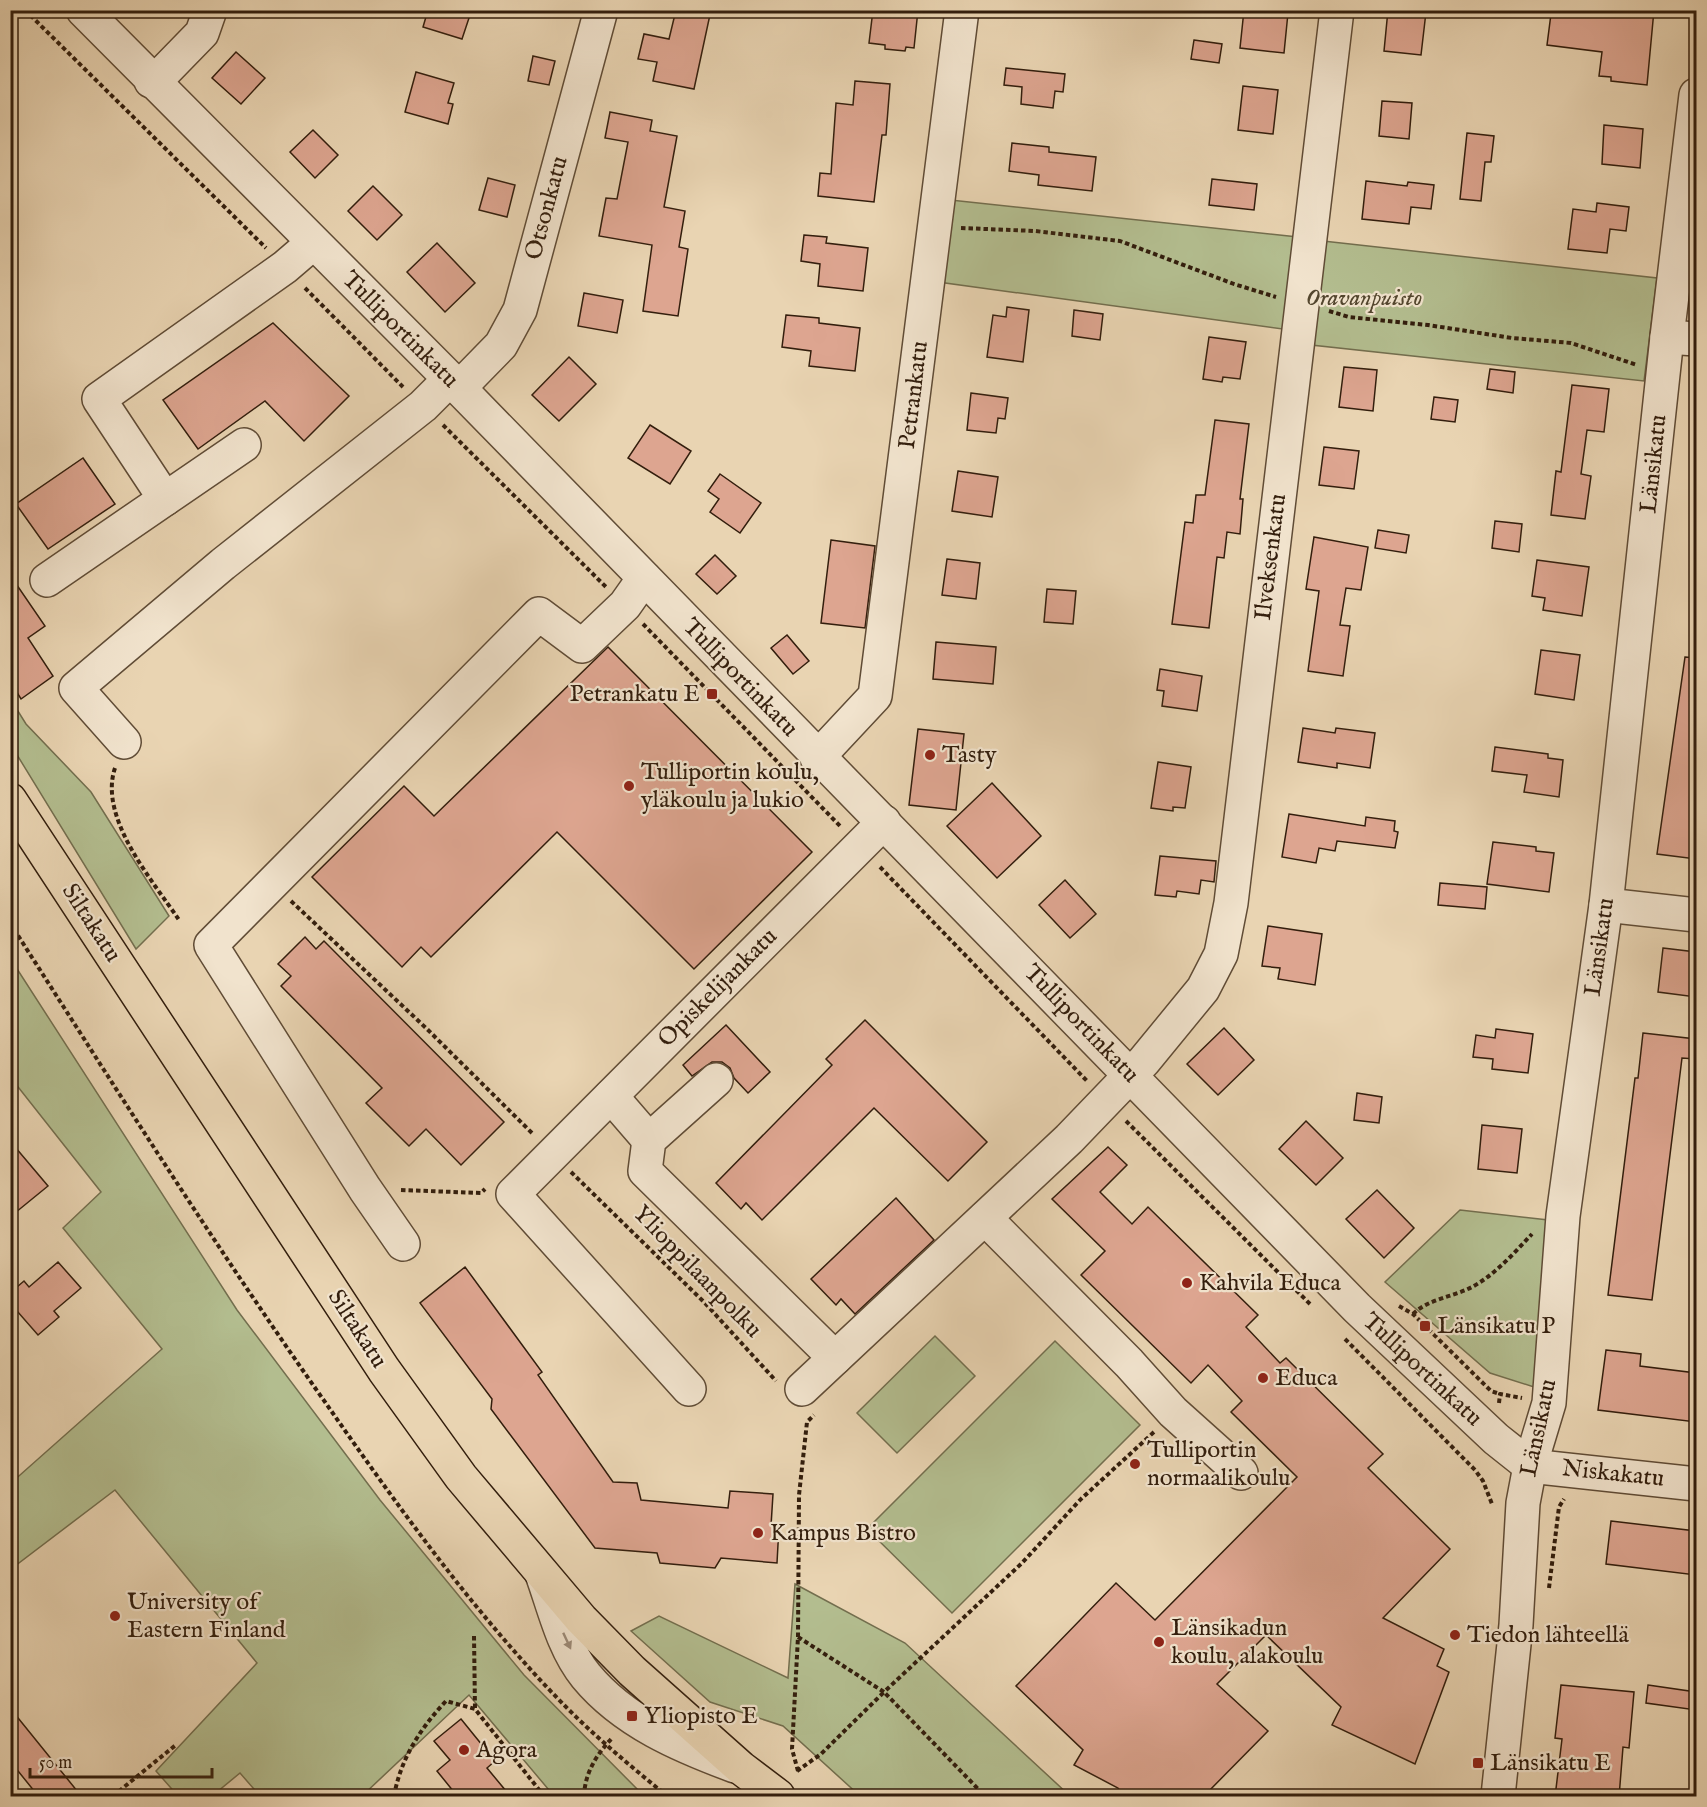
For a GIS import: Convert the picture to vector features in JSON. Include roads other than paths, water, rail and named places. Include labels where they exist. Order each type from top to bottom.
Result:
[{"type":"main road","name":"Siltakatu","points":[[10,800],[384,1370],[461,1477],[581,1619],[632,1671],[741,1768],[778,1797]]},
{"type":"street","name":"Tulliportinkatu","points":[[83,10],[312,243],[455,384],[817,758],[884,822],[1357,1308],[1496,1439],[1530,1466]]},
{"type":"street","points":[[152,81],[164,72],[202,33],[210,10]]},
{"type":"street","name":"Otsonkatu","points":[[124,742],[76,688],[223,564],[423,406],[455,384],[501,345],[520,310],[601,10]]},
{"type":"street","name":"Petrankatu","points":[[817,758],[875,696],[962,10]]},
{"type":"street","name":"Ilveksenkatu","points":[[796,1398],[835,1358],[1069,1139],[1131,1074],[1203,989],[1221,954],[1231,903],[1337,10]]},
{"type":"street","name":"Länsikatu","points":[[1498,1797],[1516,1625],[1523,1503],[1530,1466],[1549,1403],[1563,1216],[1682,338],[1696,95]]},
{"type":"street","points":[[165,499],[99,399],[285,267],[312,243]]},
{"type":"street","points":[[47,580],[244,446]]},
{"type":"street","points":[[403,1244],[365,1189],[211,945],[539,614],[582,645],[625,605],[644,578]]},
{"type":"street","name":"Opiskelijankatu","points":[[689,1389],[513,1194],[884,822]]},
{"type":"street","points":[[1606,905],[1696,915]]},
{"type":"street","points":[[716,1080],[649,1140],[645,1171],[835,1358]]},
{"type":"street","points":[[611,1096],[649,1140]]},
{"type":"street","points":[[985,1218],[1173,1412],[1241,1473]]},
{"type":"street","name":"Niskakatu","points":[[1530,1466],[1696,1484]]},
{"type":"street","points":[[539,1567],[562,1630],[586,1675],[632,1716],[666,1738],[741,1768]]},
{"type":"place","name":"Petrankatu E","points":[[712,694]]},
{"type":"place","name":"Tasty","points":[[930,755]]},
{"type":"place","name":"Tulliportin koulu, yläkoulu ja lukio","points":[[629,786]]},
{"type":"place","name":"Kahvila Educa","points":[[1187,1283]]},
{"type":"place","name":"Länsikatu P","points":[[1425,1326]]},
{"type":"place","name":"Educa","points":[[1263,1378]]},
{"type":"place","name":"Tulliportin normaalikoulu","points":[[1135,1464]]},
{"type":"place","name":"Kampus Bistro","points":[[758,1533]]},
{"type":"place","name":"University of Eastern Finland","points":[[115,1616]]},
{"type":"place","name":"Tiedon lähteellä","points":[[1455,1635]]},
{"type":"place","name":"Länsikadun koulu, alakoulu","points":[[1159,1642]]},
{"type":"place","name":"Yliopisto E","points":[[632,1716]]},
{"type":"place","name":"Agora","points":[[464,1750]]},
{"type":"place","name":"Länsikatu E","points":[[1478,1763]]},
{"type":"park label","name":"Oravanpuisto","points":[[1364,298]]}]
